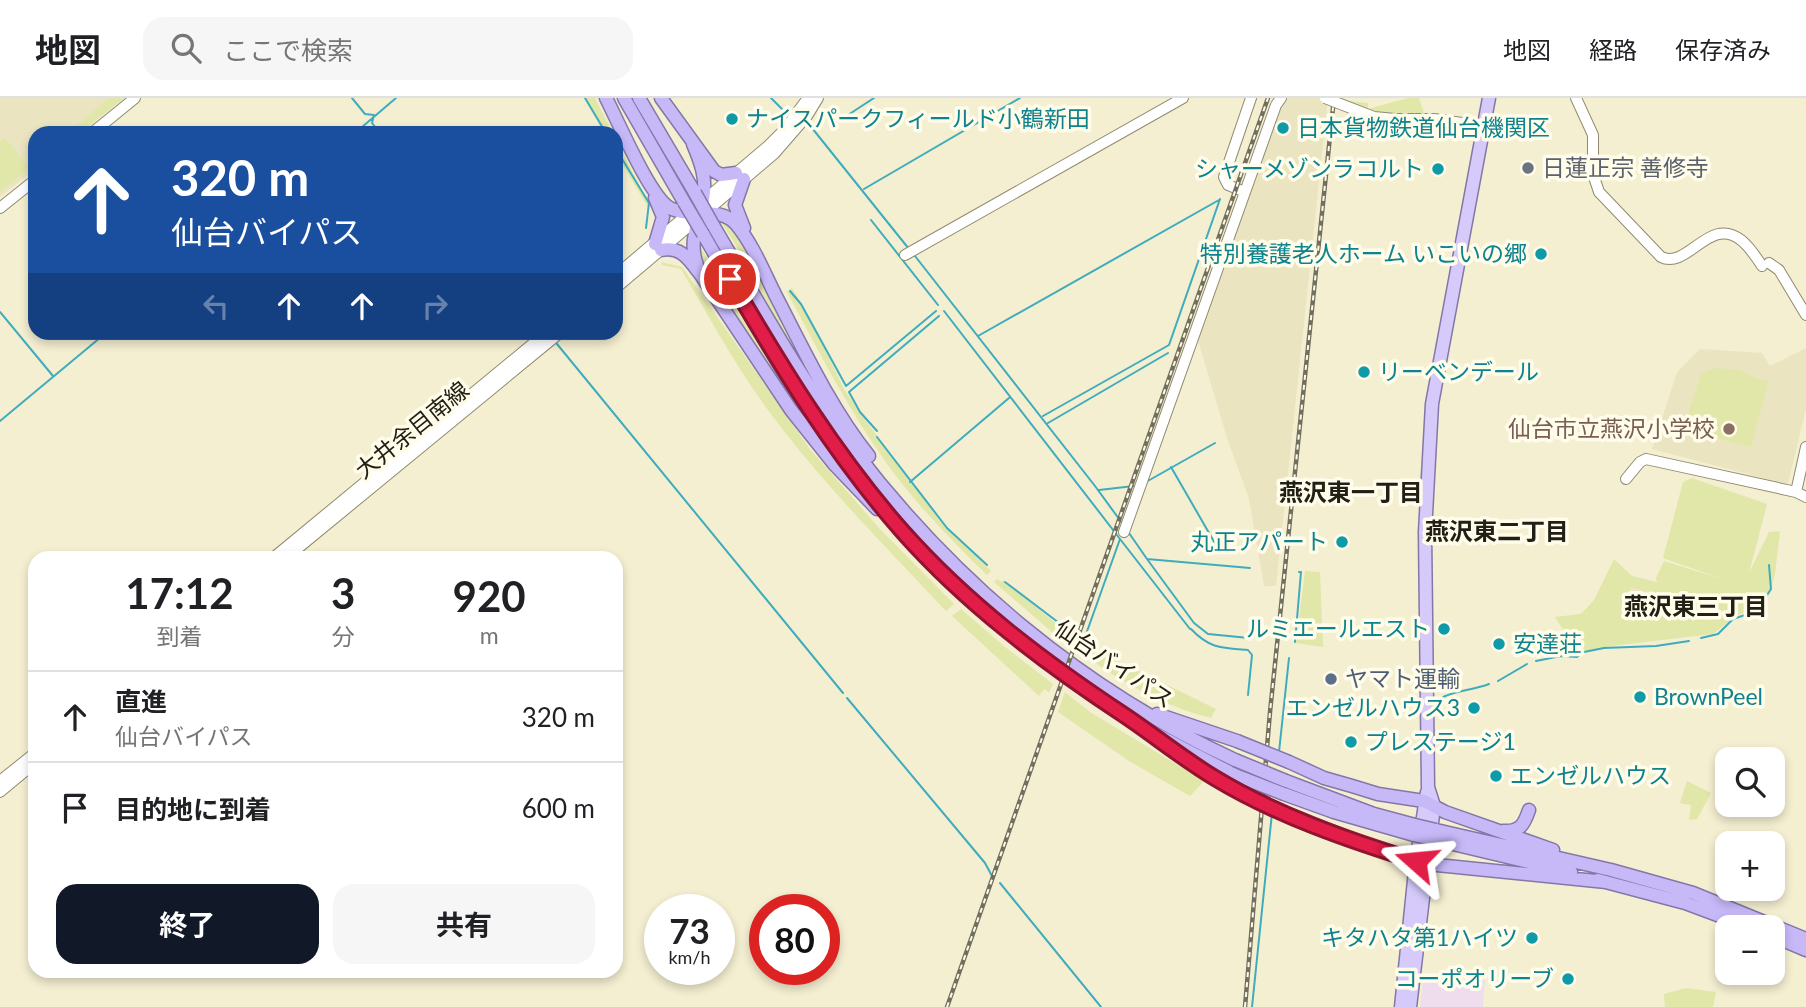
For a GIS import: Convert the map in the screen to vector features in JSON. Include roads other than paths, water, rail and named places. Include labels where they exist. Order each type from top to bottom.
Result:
[{"type":"highway","points":[[606,98],[620,126]]},
{"type":"highway","name":"仙台バイパス","points":[[624,98],[696,208]]},
{"type":"highway","name":"仙台バイパス","points":[[639,98],[696,208],[806,406],[832,444],[904,533],[979,607],[1038,655],[1133,721],[1232,781],[1285,788],[1374,814],[1414,830],[1608,876],[1693,893],[1806,939]]},
{"type":"highway","points":[[661,98],[714,171],[721,175],[740,176],[735,205],[757,259]]},
{"type":"highway","points":[[623,132],[663,217],[658,247],[679,250],[701,275],[791,410],[865,499],[904,533]]},
{"type":"highway","points":[[693,144],[704,176],[696,208],[692,245],[701,275]]},
{"type":"highway","points":[[646,177],[664,204],[672,209],[696,208],[723,215],[735,223],[835,405],[861,446],[888,480],[914,523]]},
{"type":"highway","name":"仙台バイパス","points":[[708,230],[816,397],[853,449],[914,523],[971,581],[1021,627],[1085,675],[1188,738],[1285,788]]},
{"type":"highway","points":[[1140,709],[1237,741],[1324,778],[1378,794],[1429,804],[1503,831],[1608,876]]},
{"type":"highway","points":[[1232,781],[1283,812],[1421,863],[1608,876]]},
{"type":"highway","points":[[1503,831],[1521,828],[1529,810],[1535,844]]},
{"type":"highway","name":"仙台バイパス","points":[[1608,876],[1717,915]]},
{"type":"highway","points":[[1785,941],[1806,950]]},
{"type":"main road","points":[[1401,1007],[1429,804],[1425,522],[1432,404],[1489,98]]},
{"type":"main road","points":[[1410,1007],[1421,863]]},
{"type":"street","points":[[101,126],[135,98]]},
{"type":"street","points":[[909,253],[1183,98]]},
{"type":"street","points":[[1245,192],[1228,186],[1224,177],[1251,98]]},
{"type":"street","points":[[1124,530],[1262,141],[1281,98]]},
{"type":"street","points":[[1325,98],[1374,117],[1434,119],[1483,126]]},
{"type":"street","points":[[1576,98],[1594,143],[1593,174],[1599,192],[1661,257],[1668,261],[1675,259],[1711,236],[1723,233],[1739,239],[1766,265],[1779,270],[1806,315]]},
{"type":"street","points":[[623,281],[696,208],[774,154],[807,116],[812,99]]},
{"type":"street","points":[[0,208],[28,186]]},
{"type":"street","points":[[623,270],[658,247]]},
{"type":"street","points":[[281,551],[537,340]]},
{"type":"street","name":"大井余目南線","points":[[295,551],[551,340]]},
{"type":"street","points":[[1626,479],[1640,462],[1646,459],[1801,495],[1806,447]]},
{"type":"street","points":[[0,781],[28,758]]},
{"type":"street","points":[[0,792],[28,769]]},
{"type":"waterway","points":[[352,98],[365,114],[374,115],[372,123],[374,126]]},
{"type":"waterway","points":[[363,126],[396,98]]},
{"type":"waterway","points":[[585,98],[602,126]]},
{"type":"waterway","points":[[771,98],[783,110]]},
{"type":"waterway","points":[[848,115],[874,98]]},
{"type":"waterway","points":[[864,189],[1020,98]]},
{"type":"waterway","points":[[812,128],[909,249]]},
{"type":"waterway","points":[[623,160],[649,203],[646,228]]},
{"type":"waterway","points":[[1043,416],[1169,345],[1220,199]]},
{"type":"waterway","points":[[978,336],[1219,200]]},
{"type":"waterway","points":[[871,220],[938,305]]},
{"type":"waterway","points":[[915,256],[1122,523]]},
{"type":"waterway","points":[[790,291],[801,304],[846,386],[936,311]]},
{"type":"waterway","points":[[944,311],[1120,539]]},
{"type":"waterway","points":[[0,312],[53,376]]},
{"type":"waterway","points":[[877,431],[860,412],[849,392],[939,316]]},
{"type":"waterway","points":[[0,421],[97,340]]},
{"type":"waterway","points":[[557,344],[843,693]]},
{"type":"waterway","points":[[1048,423],[1168,353]]},
{"type":"waterway","points":[[910,482],[1009,398]]},
{"type":"waterway","points":[[877,437],[947,528],[987,565]]},
{"type":"waterway","points":[[1146,482],[1215,443]]},
{"type":"waterway","points":[[1171,467],[1220,552]]},
{"type":"waterway","points":[[1099,490],[1134,486]]},
{"type":"waterway","points":[[1129,533],[1147,559],[1250,568]]},
{"type":"waterway","points":[[1079,654],[1120,539],[1190,629]]},
{"type":"waterway","points":[[1147,559],[1194,623],[1208,634],[1249,638]]},
{"type":"waterway","points":[[1701,638],[1718,634],[1733,619],[1757,611],[1771,589],[1769,565]]},
{"type":"waterway","points":[[1295,642],[1299,572]]},
{"type":"waterway","points":[[1005,582],[1067,629],[1065,635]]},
{"type":"waterway","points":[[1191,629],[1211,644],[1248,650],[1252,655],[1248,695]]},
{"type":"waterway","points":[[1536,661],[1561,656],[1577,657],[1584,652],[1604,648],[1656,646],[1689,641]]},
{"type":"waterway","points":[[1279,752],[1289,658]]},
{"type":"waterway","points":[[1498,681],[1527,664]]},
{"type":"waterway","points":[[1443,697],[1489,684]]},
{"type":"waterway","points":[[847,698],[985,863],[992,876]]},
{"type":"waterway","points":[[1252,1007],[1272,813]]},
{"type":"waterway","points":[[1000,883],[1101,1007]]},
{"type":"railway","points":[[947,1007],[1268,98]]},
{"type":"railway","points":[[1245,1007],[1270,712],[1334,98]]},
{"type":"place","name":"ナイスパークフィールド小鶴新田","points":[[732,119]]},
{"type":"place","name":"日本貨物鉄道仙台機関区","points":[[1283,128]]},
{"type":"place","name":"日蓮正宗 善修寺","points":[[1528,168]]},
{"type":"place","name":"シャーメゾンラコルト","points":[[1438,169]]},
{"type":"place","name":"特別養護老人ホーム いこいの郷","points":[[1541,254]]},
{"type":"place","name":"リーベンデール","points":[[1364,372]]},
{"type":"place","name":"仙台市立燕沢小学校","points":[[1729,429]]},
{"type":"place","name":"丸正アパート","points":[[1342,542]]},
{"type":"place","name":"ルミエールエスト","points":[[1444,629]]},
{"type":"place","name":"安達荘","points":[[1499,644]]},
{"type":"place","name":"ヤマト運輸","points":[[1331,679]]},
{"type":"place","name":"BrownPeel","points":[[1640,697]]},
{"type":"place","name":"エンゼルハウス3","points":[[1474,708]]},
{"type":"place","name":"プレステージ1","points":[[1351,742]]},
{"type":"place","name":"エンゼルハウス","points":[[1496,776]]},
{"type":"place","name":"キタハタ第1ハイツ","points":[[1532,938]]},
{"type":"place","name":"コーポオリーブ","points":[[1568,979]]},
{"type":"district","name":"燕沢東一丁目","points":[[1351,493]]},
{"type":"district","name":"燕沢東二丁目","points":[[1497,532]]},
{"type":"district","name":"燕沢東三丁目","points":[[1696,607]]}]
